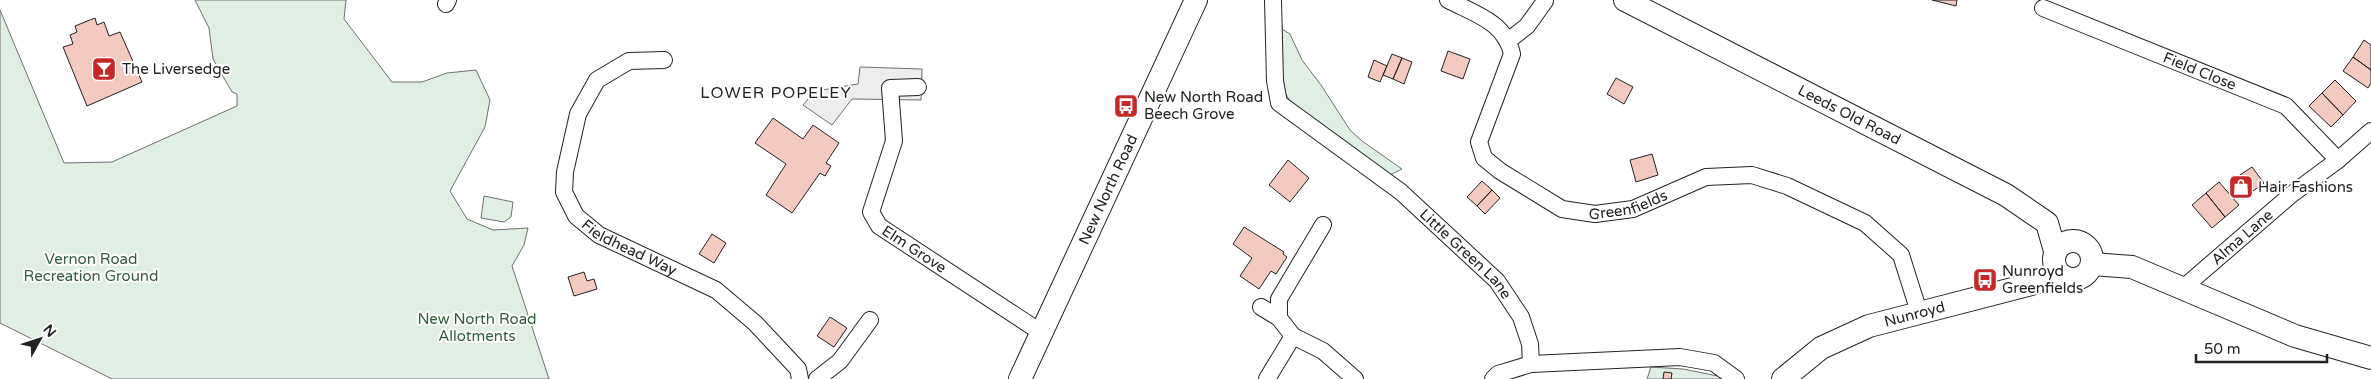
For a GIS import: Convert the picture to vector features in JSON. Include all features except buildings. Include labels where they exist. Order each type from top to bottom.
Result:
[{"type":"street","name":"New North Road","points":[[1020,379],[1196,0]]},
{"type":"street","name":"Little Green Lane","points":[[1273,0],[1275,81],[1279,103],[1401,192],[1497,281],[1521,317],[1530,344],[1530,364]]},
{"type":"street","points":[[1448,0],[1499,27],[1510,40],[1527,26],[1545,1]]},
{"type":"street","name":"Leeds Old Road","points":[[1625,0],[2006,195],[2047,223],[2055,250],[2053,262],[2058,273]]},
{"type":"street","name":"Field Close","points":[[2043,8],[2286,106],[2338,160]]},
{"type":"street","name":"Greenfields","points":[[1510,40],[1512,54],[1479,142],[1484,158],[1500,171],[1562,209],[1595,214],[1634,209],[1706,177],[1752,175],[1787,186],[1865,224],[1901,255],[1919,312]]},
{"type":"street","name":"Fieldhead Way","points":[[664,60],[628,61],[597,80],[578,114],[565,172],[564,192],[576,216],[599,235],[716,290],[755,323],[798,369],[800,379]]},
{"type":"street","name":"Elm Grove","points":[[918,87],[890,88],[894,141],[871,212],[879,226],[1042,333]]},
{"type":"street","name":"Alma Lane","points":[[2183,288],[2292,194],[2338,160],[2371,131]]},
{"type":"street","points":[[1279,318],[1278,299],[1323,224]]},
{"type":"street","points":[[2055,250],[2066,241],[2080,241],[2090,250],[2092,264],[2084,276],[2070,280],[2058,273]]},
{"type":"street","points":[[2092,264],[2132,268],[2295,336],[2371,358]]},
{"type":"street","name":"Nunroyd","points":[[1783,379],[1822,348],[1869,326],[2038,282],[2058,273]]},
{"type":"street","points":[[1261,307],[1279,318],[1293,336],[1323,350],[1355,379]]},
{"type":"street","points":[[817,379],[840,361],[870,320]]},
{"type":"street","points":[[1267,379],[1293,336]]},
{"type":"street","points":[[1493,379],[1498,374],[1530,364],[1680,357],[1714,364],[1736,379]]},
{"type":"green space","points":[[195,0],[346,0],[344,19],[392,82],[422,82],[447,73],[476,70],[490,100],[485,127],[450,191],[467,219],[493,230],[528,228],[524,245],[512,266],[549,379],[112,379],[0,323],[0,10],[64,163],[112,162],[237,106],[237,94],[232,92],[213,59],[209,28]]},
{"type":"green space","points":[[1279,27],[1290,34],[1302,60],[1321,85],[1350,130],[1362,141],[1402,169],[1390,175],[1289,100],[1281,85]]},
{"type":"green space","points":[[484,196],[513,202],[511,217],[504,222],[481,218]]},
{"type":"green space","points":[[1651,367],[1683,369],[1718,376],[1721,379],[1647,379]]},
{"type":"shaded area","points":[[860,67],[922,69],[921,100],[852,99],[832,125],[803,105],[812,94],[822,90],[858,84]]},
{"type":"place","name":"The Liversedge","points":[[104,69]]},
{"type":"place","name":"New North Road Beech Grove","points":[[1126,106]]},
{"type":"place","name":"Hair Fashions","points":[[2241,187]]},
{"type":"place","name":"Nunroyd Greenfields","points":[[1985,280]]},
{"type":"district","name":"LOWER POPELEY","points":[[776,93]]},
{"type":"park label","name":"Vernon Road Recreation Ground","points":[[91,268]]},
{"type":"park label","name":"New North Road Allotments","points":[[477,328]]}]
